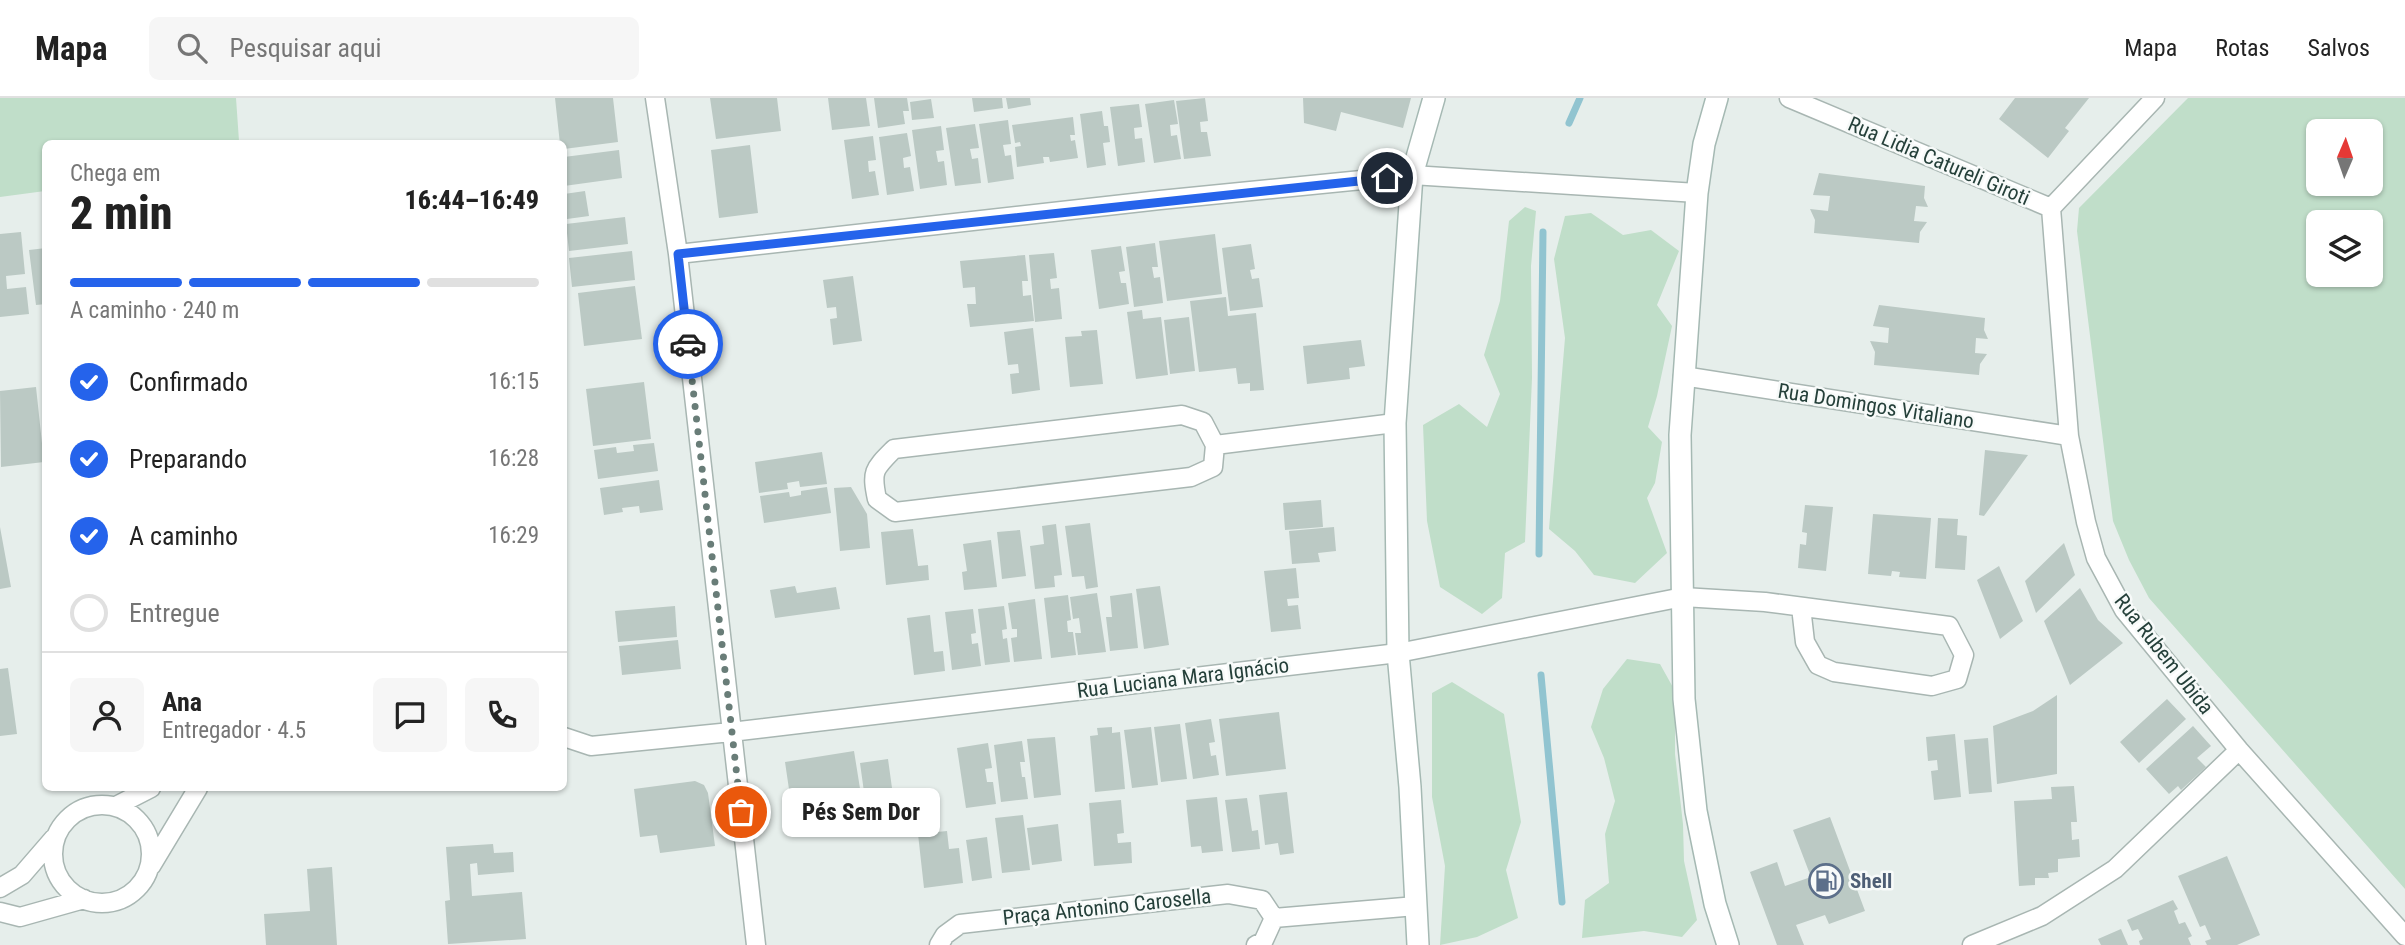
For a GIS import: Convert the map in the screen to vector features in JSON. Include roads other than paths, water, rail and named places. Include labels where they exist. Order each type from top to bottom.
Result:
[{"type":"main road","points":[[1418,945],[1410,787],[1398,653],[1395,423],[1412,175],[1434,98]]},
{"type":"main road","points":[[1717,98],[1704,144],[1697,193],[1680,435],[1684,699],[1696,811],[1715,904],[1728,945]]},
{"type":"street","points":[[655,98],[678,254],[756,945]]},
{"type":"street","name":"Rua Lidia Catureli Giroti","points":[[1789,98],[2051,208]]},
{"type":"street","points":[[2051,208],[2155,98]]},
{"type":"street","points":[[678,254],[1160,200],[1412,175],[1697,193]]},
{"type":"street","name":"Rua Rubem Ubida","points":[[2051,208],[2068,436],[2096,558],[2124,610],[2239,750],[2405,936]]},
{"type":"street","name":"Rua Domingos Vitaliano","points":[[1684,376],[2068,436]]},
{"type":"street","points":[[1182,415],[1203,422],[1215,445],[1213,467],[1191,477],[895,512],[877,499],[873,477],[879,464],[894,449],[1182,415]]},
{"type":"street","points":[[1215,445],[1395,423]]},
{"type":"street","name":"Rua Luciana Mara Ignácio","points":[[567,738],[591,746],[731,732],[1398,653],[1683,597],[1801,607],[1949,626],[1964,655],[1957,679],[1932,687],[1834,673],[1818,665],[1805,642],[1801,607]]},
{"type":"street","points":[[1972,945],[2042,916],[2115,869],[2239,750]]},
{"type":"street","points":[[116,806],[145,791]]},
{"type":"street","points":[[59,833],[52,854],[61,882],[84,900],[114,901],[139,886],[196,791]]},
{"type":"street","points":[[0,888],[22,875],[71,815],[85,807],[100,804],[116,806],[131,813],[146,833],[151,856],[148,872]]},
{"type":"street","name":"Praça Antonino Carosella","points":[[939,945],[945,935],[960,924],[1228,894],[1262,900],[1274,918]]},
{"type":"street","points":[[0,912],[20,917],[84,900]]},
{"type":"street","points":[[1256,945],[1263,942],[1274,918],[1416,906]]},
{"type":"waterway","points":[[1569,123],[1580,98]]},
{"type":"waterway","points":[[1539,554],[1543,232]]},
{"type":"waterway","points":[[1541,675],[1562,902]]},
{"type":"place","name":"Pés Sem Dor","points":[[741,812]]},
{"type":"place","name":"Shell","points":[[1826,881]]}]
